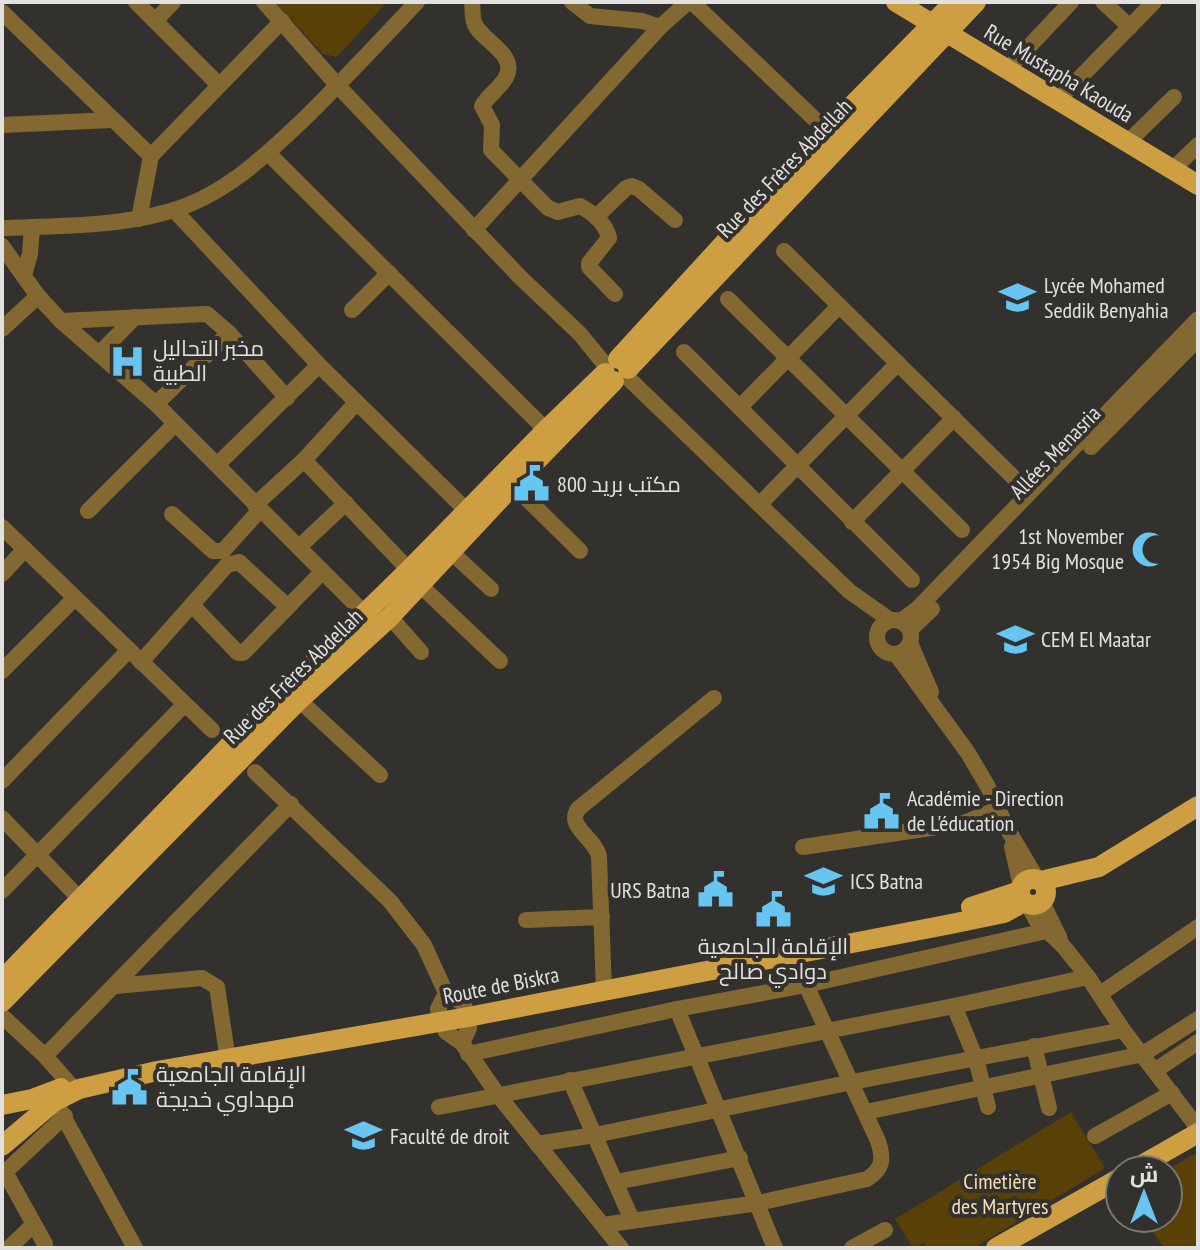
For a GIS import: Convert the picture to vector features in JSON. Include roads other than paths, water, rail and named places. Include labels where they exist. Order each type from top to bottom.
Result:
[{"type":"main road","name":"Rue Mustapha Kaouda","points":[[896,2],[1198,185]]},
{"type":"main road","name":"Rue des Frères Abdellah","points":[[2,980],[80,899],[239,757],[378,619],[467,511],[546,430],[616,369],[939,28],[954,2]]},
{"type":"main road","name":"Rue des Frères Abdellah","points":[[414,578],[451,552],[513,485],[827,131],[939,28],[976,2]]},
{"type":"main road","name":"Rue des Frères Abdellah","points":[[2,1002],[239,757],[378,619]]},
{"type":"main road","name":"Route de Biskra","points":[[2,1105],[72,1087],[92,1075],[228,1054],[442,1008],[466,1011],[1033,892],[1086,878],[1198,806]]},
{"type":"main road","name":"Route de Biskra","points":[[2,1146],[60,1109],[72,1087]]},
{"type":"main road","points":[[1160,1154],[1198,1131]]},
{"type":"main road","points":[[996,1248],[1104,1187]]},
{"type":"street","points":[[136,2],[218,84]]},
{"type":"street","points":[[155,21],[173,2]]},
{"type":"street","points":[[264,2],[338,86],[474,230],[849,591],[898,630],[944,719]]},
{"type":"street","points":[[2,228],[139,219],[174,210],[237,180],[338,86],[417,2]]},
{"type":"street","points":[[472,2],[473,21],[504,54],[508,69],[507,76],[482,106],[492,125],[491,150],[553,211],[580,206],[596,217],[609,238],[589,267],[615,294]]},
{"type":"street","points":[[572,2],[590,16],[642,21],[660,27]]},
{"type":"street","points":[[474,230],[660,27],[690,2],[827,131]]},
{"type":"street","points":[[1007,70],[1071,2]]},
{"type":"street","points":[[1103,2],[1130,27]]},
{"type":"street","points":[[1057,101],[1154,2]]},
{"type":"street","points":[[5,20],[151,156]]},
{"type":"street","points":[[139,219],[151,156],[282,21]]},
{"type":"street","points":[[1128,142],[1174,97]]},
{"type":"street","points":[[2,125],[112,120]]},
{"type":"street","points":[[1172,170],[1198,145]]},
{"type":"street","points":[[268,153],[546,430]]},
{"type":"street","points":[[596,217],[632,186],[675,220]]},
{"type":"street","points":[[174,210],[319,365],[467,511]]},
{"type":"street","points":[[24,275],[30,254],[32,227]]},
{"type":"street","points":[[2,246],[38,296],[61,321],[156,404],[322,572],[421,652]]},
{"type":"street","points":[[784,251],[1014,478]]},
{"type":"street","points":[[352,310],[389,273]]},
{"type":"street","points":[[2,329],[38,296]]},
{"type":"street","points":[[728,299],[962,530]]},
{"type":"street","points":[[740,407],[839,306]]},
{"type":"street","points":[[61,321],[207,314],[229,333],[287,398]]},
{"type":"street","points":[[100,353],[135,317]]},
{"type":"street","points":[[1198,319],[1067,463],[880,645],[896,654],[968,753],[988,787],[1033,892],[1064,947],[1198,1131]]},
{"type":"street","points":[[156,404],[229,333]]},
{"type":"street","name":"Allées Menasria","points":[[1067,463],[1198,339]]},
{"type":"street","points":[[684,352],[912,580]]},
{"type":"street","points":[[760,504],[898,363]]},
{"type":"street","points":[[217,465],[319,365]]},
{"type":"street","points":[[172,514],[213,551],[223,551],[258,507],[356,403]]},
{"type":"street","points":[[852,522],[954,418]]},
{"type":"street","points":[[88,511],[175,424]]},
{"type":"street","points":[[304,460],[414,578],[500,661]]},
{"type":"street","points":[[513,485],[580,551]]},
{"type":"street","points":[[299,547],[346,503]]},
{"type":"street","points":[[2,527],[390,901],[424,945],[446,1032],[465,1048],[498,1095],[621,1248]]},
{"type":"street","points":[[2,574],[25,549]]},
{"type":"street","points":[[451,552],[491,589]]},
{"type":"street","points":[[2,781],[192,605],[233,562],[239,562],[288,607]]},
{"type":"street","points":[[192,605],[240,653],[322,572]]},
{"type":"street","points":[[2,671],[75,598]]},
{"type":"street","points":[[896,654],[907,648],[898,630]]},
{"type":"street","points":[[604,984],[597,847],[574,823],[575,812],[714,698]]},
{"type":"street","points":[[299,700],[380,775]]},
{"type":"street","points":[[2,891],[184,705]]},
{"type":"street","points":[[45,1056],[291,804]]},
{"type":"street","points":[[803,847],[965,826],[998,809]]},
{"type":"street","points":[[2,818],[80,899]]},
{"type":"street","points":[[1033,892],[1035,918],[1064,947]]},
{"type":"street","points":[[526,920],[602,917]]},
{"type":"street","points":[[1100,994],[1198,927]]},
{"type":"street","points":[[465,1048],[806,985],[1046,931]]},
{"type":"street","points":[[439,1107],[1088,977]]},
{"type":"street","points":[[116,986],[208,980],[217,987],[228,1054]]},
{"type":"street","points":[[603,1225],[758,1203],[867,1179],[876,1173],[882,1164],[882,1154],[866,1112],[806,985]]},
{"type":"street","points":[[954,1006],[976,1059],[988,1107]]},
{"type":"street","points":[[677,1009],[758,1203],[768,1247]]},
{"type":"street","points":[[465,1048],[469,1028],[466,1011]]},
{"type":"street","points":[[2,1016],[45,1056],[72,1087]]},
{"type":"street","points":[[866,1112],[1143,1054],[1198,1019]]},
{"type":"street","points":[[537,1144],[1123,1030]]},
{"type":"street","points":[[1156,1070],[1198,1042]]},
{"type":"street","points":[[1034,1046],[1049,1108]]},
{"type":"street","points":[[570,1080],[632,1220]]},
{"type":"street","points":[[1095,1136],[1172,1093]]},
{"type":"street","points":[[45,1244],[27,1208],[4,1173],[60,1109],[135,1248]]},
{"type":"street","points":[[616,1182],[740,1158]]},
{"type":"street","points":[[9,1248],[33,1225]]},
{"type":"street","points":[[852,1248],[885,1230]]},
{"type":"place","name":"Lycée Mohamed Seddik Benyahia","points":[[1018,298]]},
{"type":"place","name":"مخبر التحاليل الطبية","points":[[127,361]]},
{"type":"place","name":"مكتب بريد 800","points":[[531,484]]},
{"type":"place","name":"1st November 1954 Big Mosque","points":[[1150,549]]},
{"type":"place","name":"CEM El Maatar","points":[[1015,639]]},
{"type":"place","name":"Académie - Direction de L'éducation","points":[[881,811]]},
{"type":"place","name":"ICS Batna","points":[[824,881]]},
{"type":"place","name":"URS Batna","points":[[716,890]]},
{"type":"place","name":"الإقامة الجامعية دوادي صالح","points":[[773,910]]},
{"type":"place","name":"الإقامة الجامعية مهداوي خديجة","points":[[130,1087]]},
{"type":"place","name":"Faculté de droit","points":[[364,1136]]},
{"type":"park label","name":"Cimetière des Martyres","points":[[1000,1194]]}]
